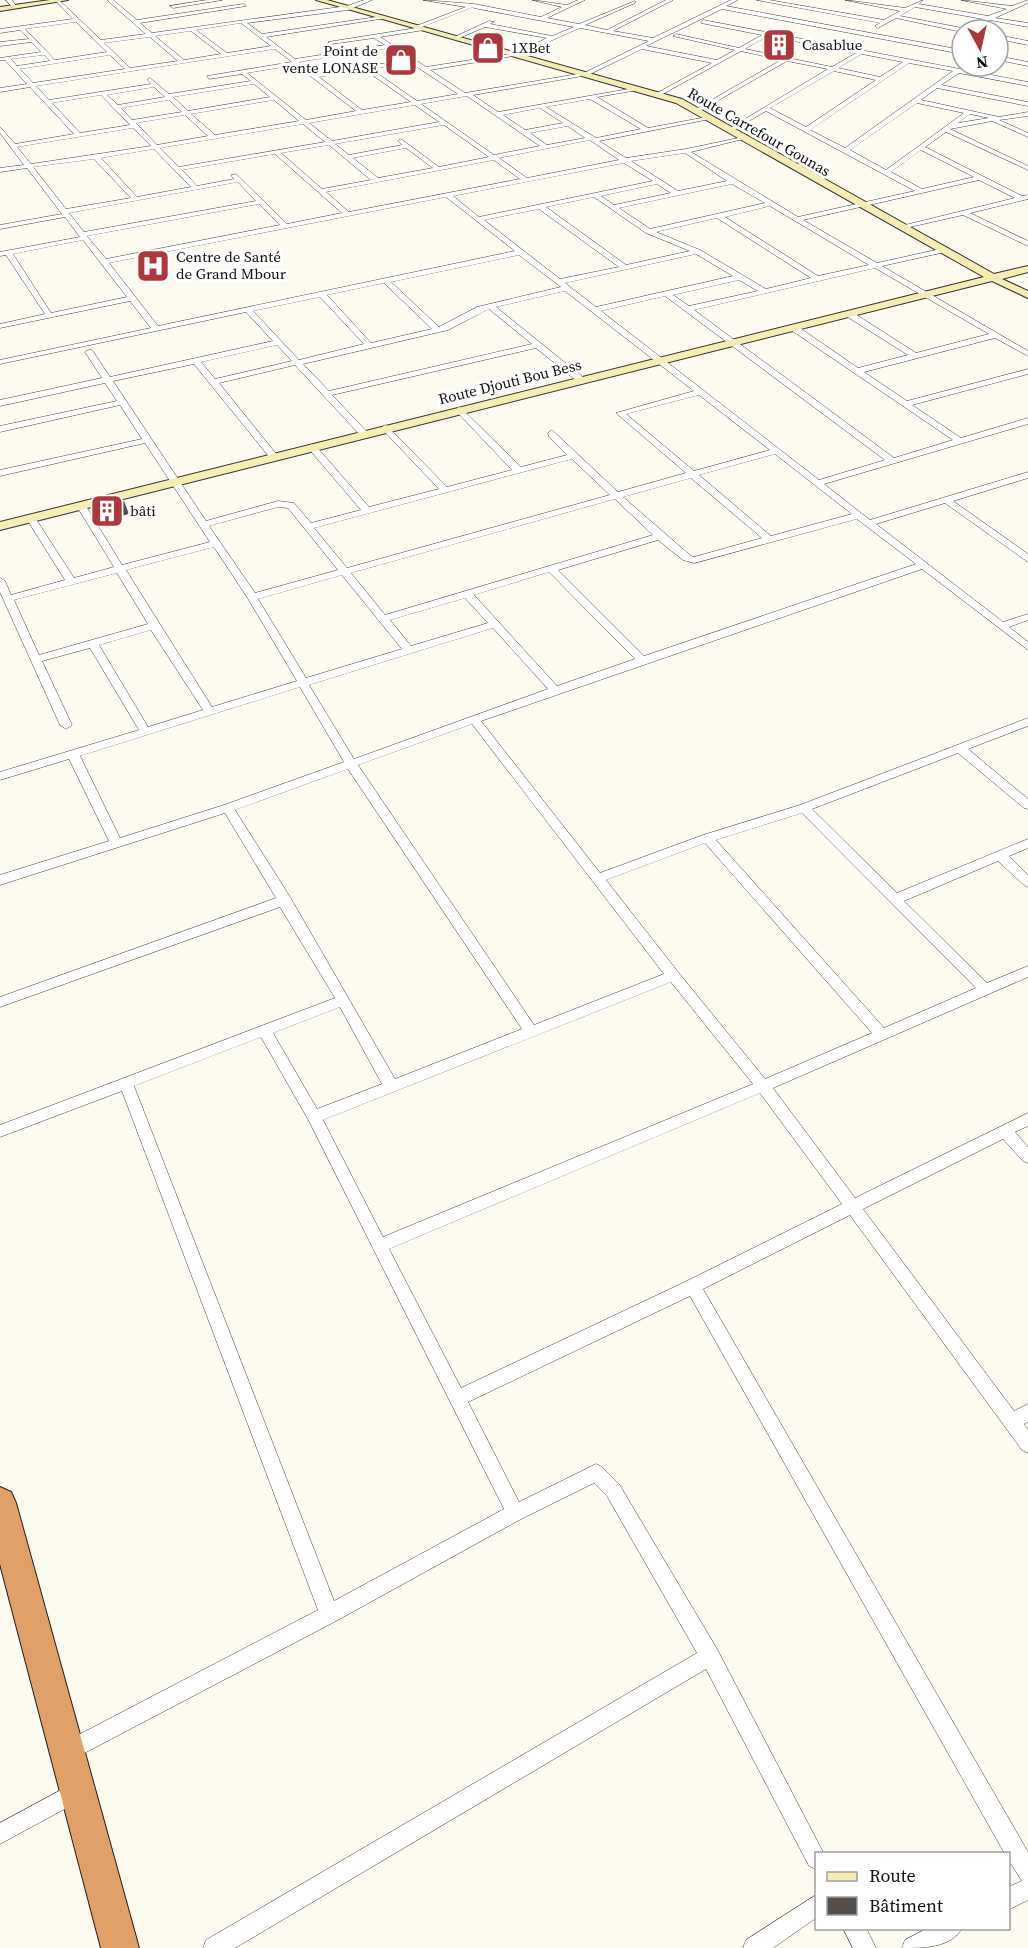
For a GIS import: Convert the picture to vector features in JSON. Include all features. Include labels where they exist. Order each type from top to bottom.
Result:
[{"type":"highway","points":[[0,1503],[76,1792],[120,1948]]},
{"type":"main road","name":"Route Carrefour Gounas","points":[[319,0],[639,88],[698,110],[741,138],[860,205],[1028,295]]},
{"type":"main road","points":[[0,9],[61,1]]},
{"type":"main road","name":"Route Djouti Bou Bess","points":[[0,526],[1028,269]]},
{"type":"street","points":[[9,0],[15,7]]},
{"type":"street","points":[[110,0],[151,35],[196,66]]},
{"type":"street","points":[[165,0],[183,15]]},
{"type":"street","points":[[173,6],[219,0]]},
{"type":"street","points":[[235,0],[262,19]]},
{"type":"street","points":[[100,42],[347,8],[369,0]]},
{"type":"street","points":[[430,0],[512,12],[655,39],[676,36],[881,79]]},
{"type":"street","points":[[535,0],[568,7]]},
{"type":"street","points":[[550,3],[556,0]]},
{"type":"street","points":[[543,18],[582,0]]},
{"type":"street","points":[[620,0],[657,7]]},
{"type":"street","points":[[608,31],[670,0]]},
{"type":"street","points":[[715,0],[733,1]]},
{"type":"street","points":[[760,0],[885,22]]},
{"type":"street","points":[[848,0],[905,10]]},
{"type":"street","points":[[858,39],[923,0]]},
{"type":"street","points":[[913,20],[963,0],[1028,11]]},
{"type":"street","points":[[61,1],[77,20],[129,70]]},
{"type":"street","points":[[0,170],[96,157],[586,74],[733,1]]},
{"type":"street","points":[[914,5],[988,18],[1028,1]]},
{"type":"street","points":[[424,69],[517,54],[633,3]]},
{"type":"street","points":[[136,22],[243,6]]},
{"type":"street","points":[[331,42],[420,28],[474,6]]},
{"type":"street","points":[[721,7],[950,50]]},
{"type":"street","points":[[676,36],[711,17],[712,11]]},
{"type":"street","points":[[503,16],[512,12]]},
{"type":"street","points":[[894,16],[950,28]]},
{"type":"street","points":[[261,36],[382,18]]},
{"type":"street","points":[[0,31],[77,20]]},
{"type":"street","points":[[455,38],[494,21]]},
{"type":"street","points":[[243,22],[361,112]]},
{"type":"street","points":[[703,22],[950,69]]},
{"type":"street","points":[[1010,22],[1028,25]]},
{"type":"street","points":[[484,25],[554,38]]},
{"type":"street","points":[[680,26],[690,28]]},
{"type":"street","points":[[931,31],[940,26]]},
{"type":"street","points":[[21,28],[54,62]]},
{"type":"street","points":[[312,28],[346,53]]},
{"type":"street","points":[[192,29],[226,55]]},
{"type":"street","points":[[659,94],[768,34]]},
{"type":"street","points":[[1014,41],[1028,34]]},
{"type":"street","points":[[375,36],[546,147]]},
{"type":"street","points":[[914,43],[922,37]]},
{"type":"street","points":[[0,44],[33,40]]},
{"type":"street","points":[[1010,40],[1028,43]]},
{"type":"street","points":[[843,48],[850,43]]},
{"type":"street","points":[[209,77],[390,46]]},
{"type":"street","points":[[0,90],[276,47]]},
{"type":"street","points":[[642,47],[718,62]]},
{"type":"street","points":[[730,130],[861,51]]},
{"type":"street","points":[[4,59],[45,53]]},
{"type":"street","points":[[17,68],[112,53]]},
{"type":"street","points":[[4,59],[17,68],[78,135]]},
{"type":"street","points":[[698,110],[786,59]]},
{"type":"street","points":[[1010,60],[1028,64]]},
{"type":"street","points":[[315,76],[411,61]]},
{"type":"street","points":[[807,129],[908,61]]},
{"type":"street","points":[[366,68],[526,180]]},
{"type":"street","points":[[137,69],[213,137]]},
{"type":"street","points":[[202,71],[222,87]]},
{"type":"street","points":[[242,71],[376,180]]},
{"type":"street","points":[[1012,80],[1020,75]]},
{"type":"street","points":[[846,150],[950,76]]},
{"type":"street","points":[[1001,78],[1028,84]]},
{"type":"street","points":[[117,107],[256,82]]},
{"type":"street","points":[[49,102],[156,85]]},
{"type":"street","points":[[936,86],[1028,104]]},
{"type":"street","points":[[497,114],[639,88]]},
{"type":"street","points":[[103,94],[196,188]]},
{"type":"street","points":[[592,97],[647,130]]},
{"type":"street","points":[[13,146],[276,98]]},
{"type":"street","points":[[917,101],[999,120],[1028,135]]},
{"type":"street","points":[[541,106],[677,194]]},
{"type":"street","points":[[767,109],[921,191]]},
{"type":"street","points":[[887,172],[969,112]]},
{"type":"street","points":[[948,128],[1028,114]]},
{"type":"street","points":[[321,191],[546,147],[712,118]]},
{"type":"street","points":[[178,170],[445,123]]},
{"type":"street","points":[[525,132],[569,124]]},
{"type":"street","points":[[948,128],[1028,168]]},
{"type":"street","points":[[0,129],[156,329]]},
{"type":"street","points":[[389,133],[438,169]]},
{"type":"street","points":[[104,262],[627,160],[686,151],[741,138]]},
{"type":"street","points":[[347,157],[408,146]]},
{"type":"street","points":[[921,148],[1024,198]]},
{"type":"street","points":[[686,151],[733,182],[1028,354]]},
{"type":"street","points":[[276,152],[348,214]]},
{"type":"street","points":[[96,157],[136,199]]},
{"type":"street","points":[[220,162],[286,227]]},
{"type":"street","points":[[798,219],[980,178]]},
{"type":"street","points":[[0,227],[239,180]]},
{"type":"street","points":[[479,219],[659,182]]},
{"type":"street","points":[[612,207],[733,182]]},
{"type":"street","points":[[447,195],[1028,647]]},
{"type":"street","points":[[595,195],[649,231],[697,252],[764,291]]},
{"type":"street","points":[[901,227],[1024,198]]},
{"type":"street","points":[[1011,201],[1028,209]]},
{"type":"street","points":[[49,315],[4,253],[261,202]]},
{"type":"street","points":[[649,231],[772,204]]},
{"type":"street","points":[[542,207],[624,267]]},
{"type":"street","points":[[963,212],[1028,244]]},
{"type":"street","points":[[718,216],[817,279]]},
{"type":"street","points":[[688,309],[942,250]]},
{"type":"street","points":[[0,362],[521,252]]},
{"type":"street","points":[[214,382],[438,330],[490,306],[624,267],[697,252]]},
{"type":"street","points":[[595,310],[740,277]]},
{"type":"street","points":[[386,281],[438,330]]},
{"type":"street","points":[[322,294],[369,345]]},
{"type":"street","points":[[667,294],[892,460]]},
{"type":"street","points":[[0,326],[132,298]]},
{"type":"street","points":[[490,306],[581,380]]},
{"type":"street","points":[[248,310],[363,434]]},
{"type":"street","points":[[849,314],[915,357]]},
{"type":"street","points":[[794,328],[960,441]]},
{"type":"street","points":[[857,372],[996,336]]},
{"type":"street","points":[[0,403],[277,343]]},
{"type":"street","points":[[327,394],[538,345]]},
{"type":"street","points":[[89,352],[218,543],[306,684],[351,764],[531,1031]]},
{"type":"street","points":[[196,360],[274,456]]},
{"type":"street","points":[[905,404],[1028,371]]},
{"type":"street","points":[[701,392],[620,413],[770,540]]},
{"type":"street","points":[[0,429],[123,402]]},
{"type":"street","points":[[460,410],[518,471]]},
{"type":"street","points":[[818,483],[1026,423]]},
{"type":"street","points":[[386,428],[446,490]]},
{"type":"street","points":[[552,433],[553,437],[660,536],[687,558],[694,560],[860,515]]},
{"type":"street","points":[[0,473],[148,440]]},
{"type":"street","points":[[312,447],[367,511]]},
{"type":"street","points":[[252,597],[777,451]]},
{"type":"street","points":[[310,526],[574,456]]},
{"type":"street","points":[[870,523],[1028,476]]},
{"type":"street","points":[[1016,479],[1028,488]]},
{"type":"street","points":[[946,500],[1028,559]]},
{"type":"street","points":[[205,524],[285,503],[291,506],[310,526],[408,650]]},
{"type":"street","points":[[81,505],[154,626],[210,712]]},
{"type":"street","points":[[31,518],[71,581]]},
{"type":"street","points":[[383,619],[660,536]]},
{"type":"street","points":[[7,598],[218,543]]},
{"type":"street","points":[[0,880],[228,808],[555,690],[924,565]]},
{"type":"street","points":[[551,569],[643,661]]},
{"type":"street","points":[[0,581],[66,725]]},
{"type":"street","points":[[467,594],[555,690]]},
{"type":"street","points":[[1002,626],[1028,617]]},
{"type":"street","points":[[0,776],[306,684],[495,624]]},
{"type":"street","points":[[35,660],[154,626]]},
{"type":"street","points":[[93,644],[146,732]]},
{"type":"street","points":[[474,719],[674,976],[763,1086],[1028,1444]]},
{"type":"street","points":[[598,878],[707,838],[804,808],[1028,722]]},
{"type":"street","points":[[959,748],[1028,805]]},
{"type":"street","points":[[73,754],[117,844]]},
{"type":"street","points":[[228,808],[285,900],[391,1086]]},
{"type":"street","points":[[804,808],[986,988]]},
{"type":"street","points":[[707,838],[880,1033]]},
{"type":"street","points":[[896,899],[1028,843]]},
{"type":"street","points":[[1000,855],[1028,882]]},
{"type":"street","points":[[0,1002],[285,900]]},
{"type":"street","points":[[379,1246],[763,1086],[1028,970]]},
{"type":"street","points":[[314,1118],[674,976]]},
{"type":"street","points":[[0,1131],[343,1000]]},
{"type":"street","points":[[264,1030],[314,1118],[515,1513]]},
{"type":"street","points":[[126,1083],[329,1614]]},
{"type":"street","points":[[456,1399],[693,1286],[1028,1119]]},
{"type":"street","points":[[1004,1130],[1028,1157]]},
{"type":"street","points":[[693,1286],[1028,1873]]},
{"type":"street","points":[[1012,1422],[1028,1412]]},
{"type":"street","points":[[66,1752],[515,1513],[596,1473],[613,1490],[710,1656],[815,1857]]},
{"type":"street","points":[[214,1948],[710,1656]]},
{"type":"street","points":[[0,1834],[76,1792]]},
{"type":"street","points":[[1010,1898],[1028,1889]]},
{"type":"street","points":[[754,1948],[815,1907]]},
{"type":"street","points":[[855,1930],[865,1948]]},
{"type":"street","points":[[913,1948],[949,1930]]},
{"type":"building","name":"bâti","points":[[124,501],[129,514],[98,522],[91,510]]},
{"type":"place","name":"Casablue","points":[[779,45]]},
{"type":"place","name":"1XBet","points":[[488,48]]},
{"type":"place","name":"Point de vente LONASE","points":[[401,60]]},
{"type":"place","name":"Centre de Santé de Grand Mbour","points":[[153,266]]},
{"type":"place","name":"bâti","points":[[107,511]]}]
